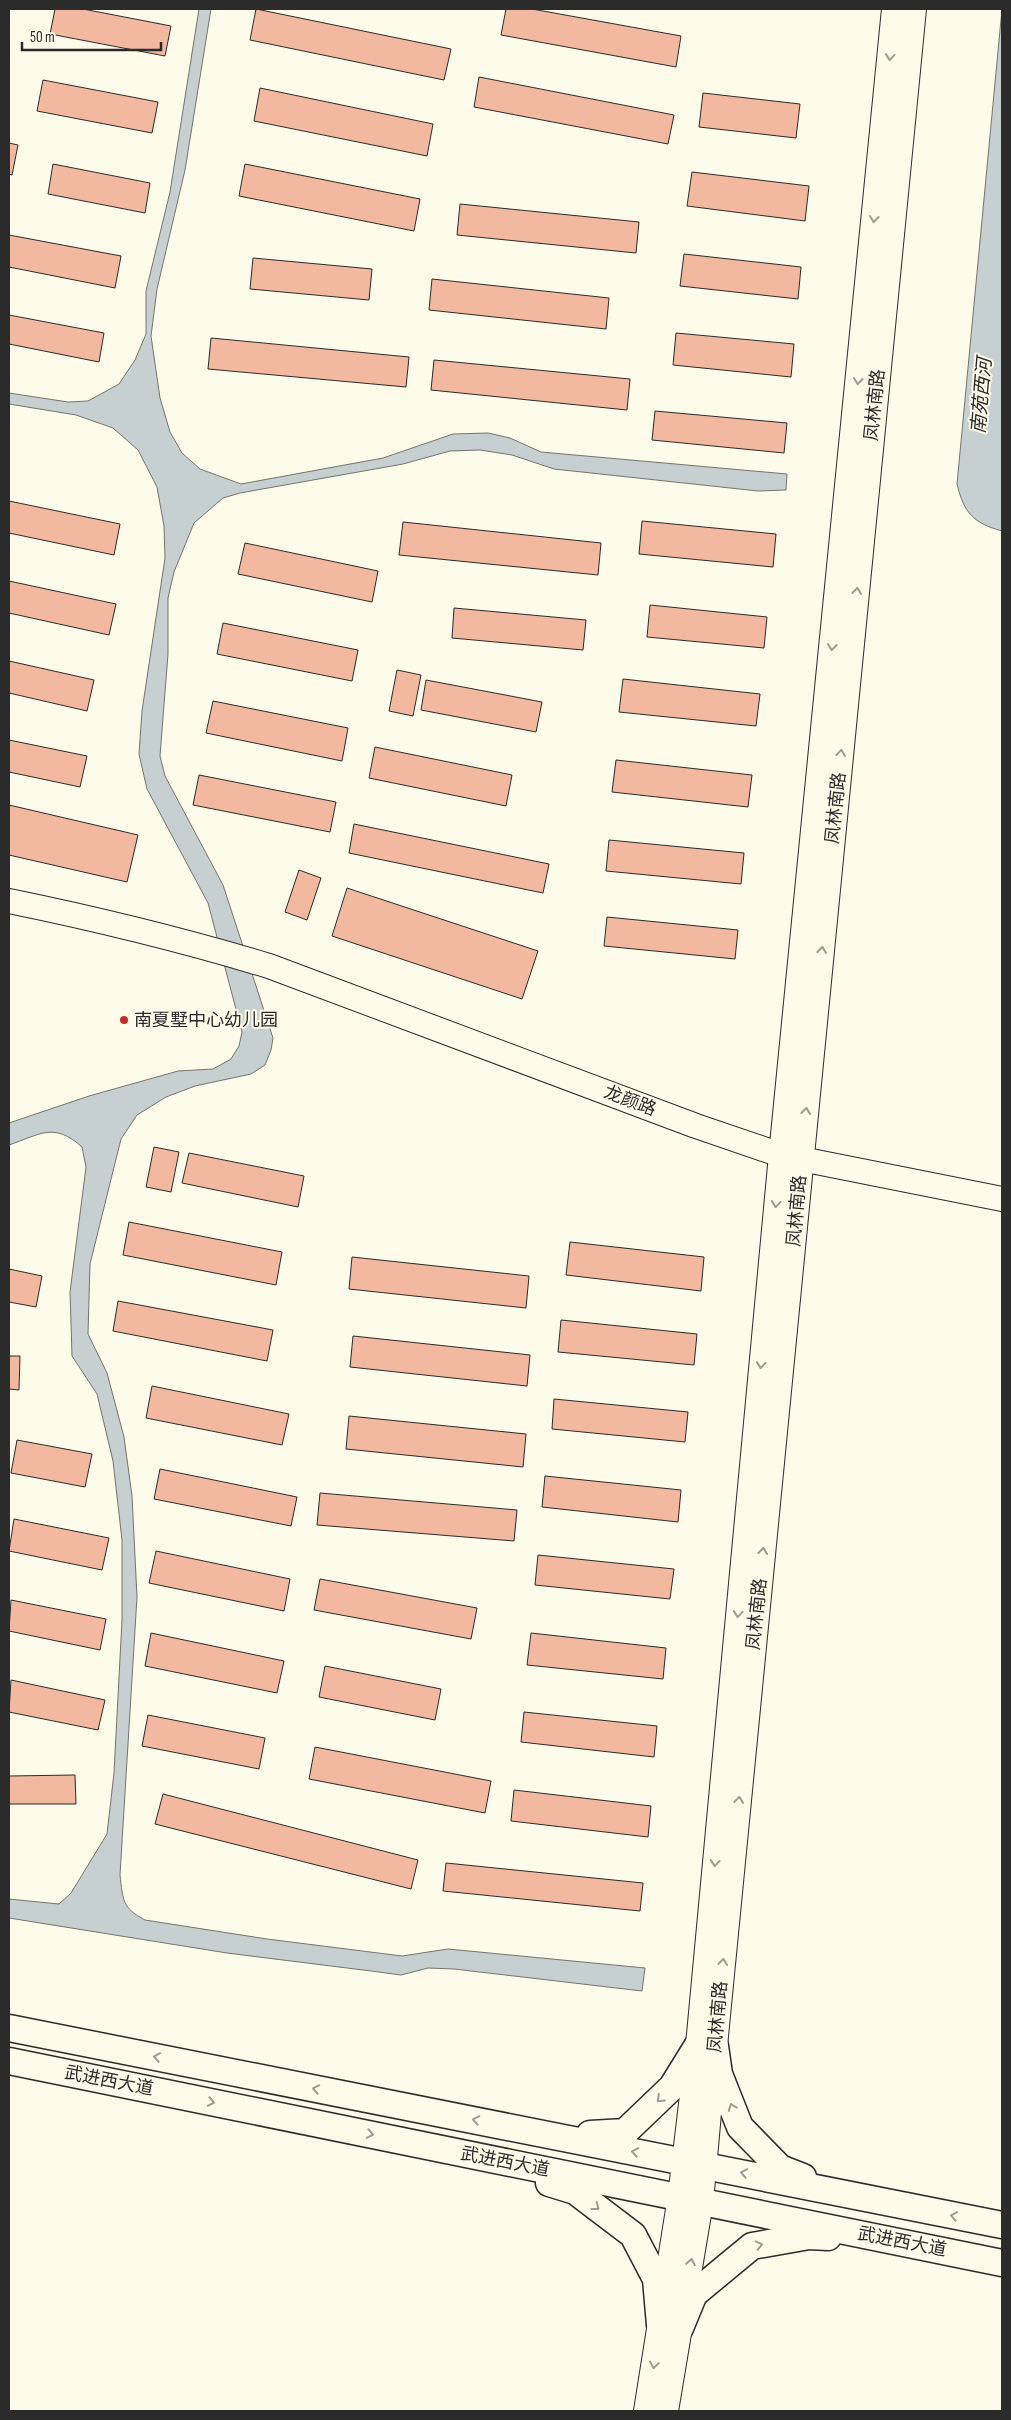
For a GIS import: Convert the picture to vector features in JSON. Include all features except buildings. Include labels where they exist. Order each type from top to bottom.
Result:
[{"type":"main road","name":"凤林南路","points":[[646,2411],[670,2326],[691,2200],[791,1158],[894,9]]},
{"type":"main road","name":"凤林南路","points":[[791,1158],[914,9]]},
{"type":"main road","name":"龙颜路","points":[[9,901],[84,916],[198,944],[269,966],[696,1126],[791,1158],[1002,1200]]},
{"type":"main road","name":"武进西大道","points":[[9,2028],[1002,2225]]},
{"type":"main road","points":[[555,2136],[624,2132],[672,2087],[706,2045],[740,2127],[780,2168],[850,2195]]},
{"type":"main road","name":"武进西大道","points":[[9,2061],[1002,2262]]},
{"type":"main road","points":[[454,2151],[575,2191],[633,2235],[656,2279],[670,2326]]},
{"type":"main road","points":[[670,2326],[694,2294],[752,2246],[809,2236],[897,2241]]},
{"type":"main road","name":"凤林南路","points":[[666,2411],[670,2326]]},
{"type":"water","points":[[199,9],[211,9],[185,170],[157,289],[151,336],[160,398],[170,432],[182,453],[200,469],[241,484],[383,458],[453,434],[488,433],[510,438],[541,452],[787,474],[786,490],[758,491],[554,469],[512,455],[480,450],[450,451],[403,464],[240,493],[223,498],[194,523],[174,572],[168,598],[168,654],[160,756],[165,776],[223,885],[273,1038],[265,1065],[251,1074],[195,1086],[166,1097],[137,1115],[121,1139],[90,1264],[88,1334],[107,1373],[124,1437],[132,1496],[137,1597],[120,1875],[123,1897],[128,1907],[137,1916],[145,1920],[267,1939],[402,1956],[448,1949],[645,1968],[642,1991],[454,1969],[428,1968],[401,1975],[227,1953],[9,1918],[9,1899],[59,1904],[71,1893],[107,1834],[114,1773],[122,1620],[122,1540],[113,1461],[97,1394],[72,1356],[70,1292],[86,1167],[82,1147],[72,1139],[55,1132],[39,1134],[9,1145],[9,1123],[89,1096],[178,1071],[213,1069],[231,1059],[239,1046],[242,1032],[208,903],[147,789],[139,754],[142,711],[165,558],[164,526],[157,487],[138,450],[113,428],[76,415],[9,404],[9,393],[68,402],[88,401],[119,384],[135,360],[146,334],[146,291],[170,192]]},
{"type":"water","name":"南苑西河","points":[[1002,9],[1002,531],[984,524],[971,515],[963,502],[957,484]]},
{"type":"place","name":"南夏墅中心幼儿园","points":[[124,1020]]}]
